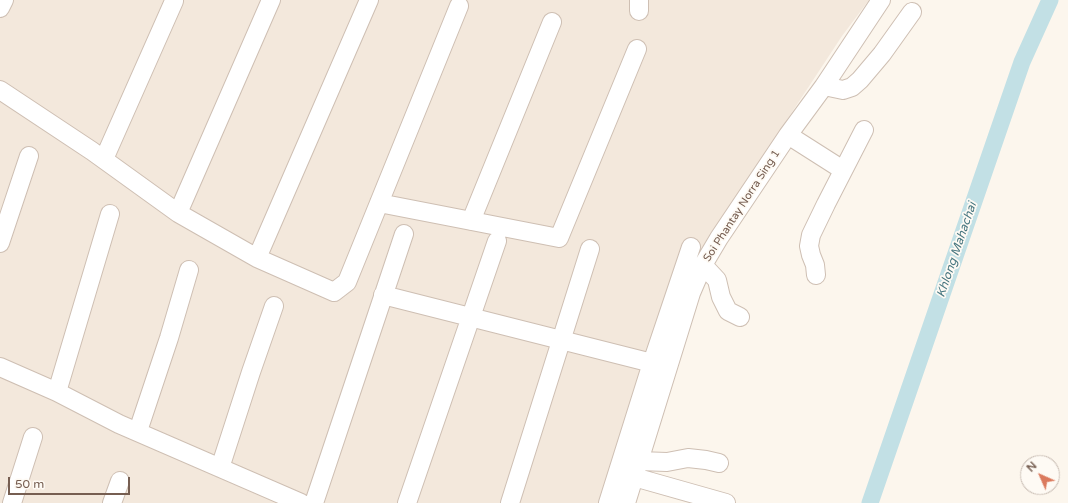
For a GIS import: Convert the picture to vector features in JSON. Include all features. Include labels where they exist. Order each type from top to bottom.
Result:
[{"type":"street","points":[[0,8],[4,0]]},
{"type":"street","points":[[178,213],[271,0]]},
{"type":"street","points":[[256,258],[369,0]]},
{"type":"street","name":"Soi Phantay Norra Sing 1","points":[[626,503],[691,293],[703,265],[719,238],[788,135],[824,86],[881,0]]},
{"type":"street","points":[[104,160],[174,1]]},
{"type":"street","points":[[0,90],[104,160],[178,213],[256,258],[334,292],[347,282],[459,6]]},
{"type":"street","points":[[824,86],[843,90],[852,87],[860,80],[882,54],[912,12]]},
{"type":"street","points":[[471,221],[552,22]]},
{"type":"street","points":[[379,203],[559,238],[637,49]]},
{"type":"street","points":[[816,275],[815,265],[809,246],[811,235],[864,130]]},
{"type":"street","points":[[788,135],[843,170]]},
{"type":"street","points":[[0,244],[29,156]]},
{"type":"street","points":[[57,392],[110,214]]},
{"type":"street","points":[[314,503],[404,234]]},
{"type":"street","points":[[407,503],[497,242]]},
{"type":"street","points":[[608,503],[652,363],[691,247]]},
{"type":"street","points":[[510,503],[590,249]]},
{"type":"street","points":[[703,265],[717,280],[721,298],[728,310],[740,317]]},
{"type":"street","points":[[138,431],[169,338],[189,270]]},
{"type":"street","points":[[383,295],[652,363]]},
{"type":"street","points":[[220,468],[274,306]]},
{"type":"street","points":[[0,367],[57,392],[119,424],[301,503]]},
{"type":"street","points":[[12,503],[33,437]]},
{"type":"street","points":[[636,470],[688,458],[719,463]]},
{"type":"street","points":[[636,470],[726,503]]},
{"type":"street","points":[[112,503],[120,481]]},
{"type":"shaded area","points":[[0,0],[869,0],[842,36],[708,240],[610,503],[0,503]]},
{"type":"waterway","name":"Khlong Mahachai","points":[[870,503],[1022,62],[1050,0]]}]
